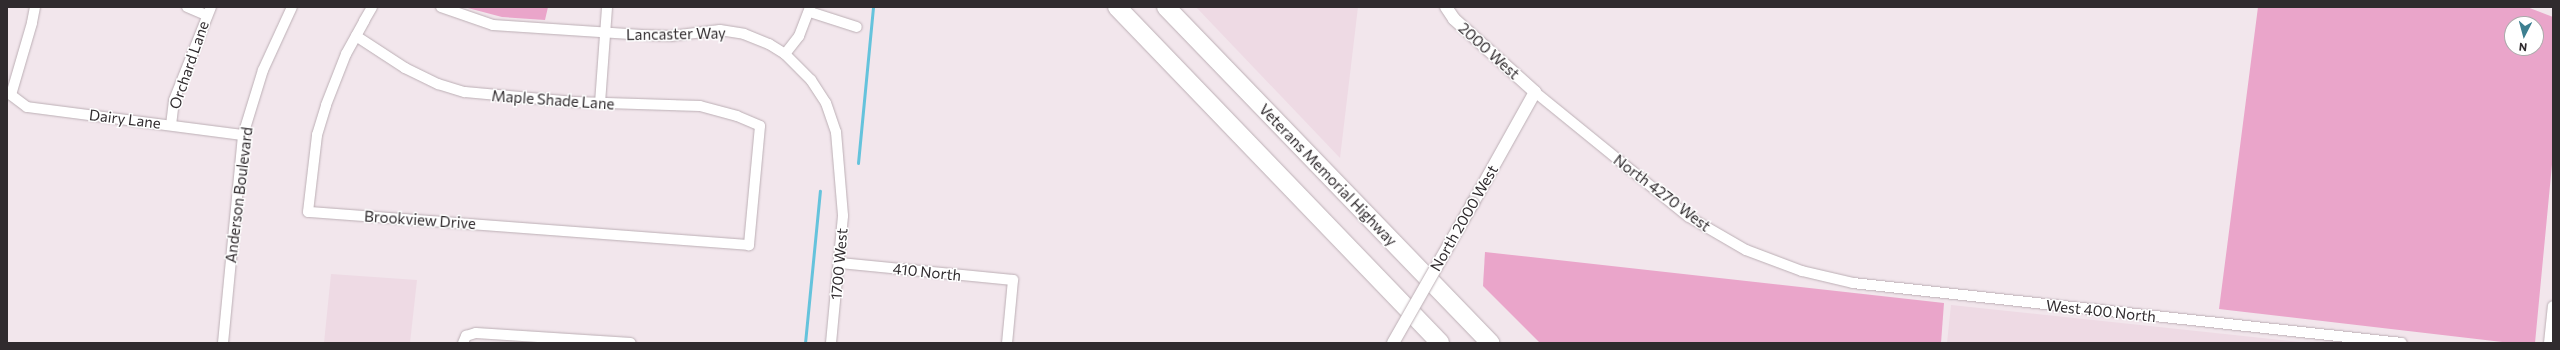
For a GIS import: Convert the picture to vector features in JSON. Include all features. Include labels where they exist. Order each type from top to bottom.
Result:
[{"type":"highway","points":[[1117,7],[1440,343]]},
{"type":"highway","name":"Veterans Memorial Highway","points":[[1166,7],[1490,343]]},
{"type":"street","name":"Dairy Lane","points":[[34,7],[30,30],[10,95],[27,107],[243,135]]},
{"type":"street","points":[[187,7],[209,11]]},
{"type":"street","name":"Anderson Boulevard","points":[[223,343],[243,135],[263,70],[292,7]]},
{"type":"street","name":"Brookview Drive","points":[[372,7],[335,80],[317,135],[308,212],[749,245],[760,126]]},
{"type":"street","name":"Lancaster Way","points":[[442,7],[493,25],[605,34],[671,36],[720,30],[744,34],[769,44],[785,54],[811,80],[826,103],[836,132],[842,184]]},
{"type":"street","points":[[600,103],[607,7]]},
{"type":"street","name":"2000 West","points":[[1446,7],[1454,19],[1535,92]]},
{"type":"street","points":[[785,54],[799,36],[810,10],[857,27]]},
{"type":"street","name":"Orchard Lane","points":[[171,125],[174,100],[209,11]]},
{"type":"street","name":"Maple Shade Lane","points":[[356,36],[405,68],[438,84],[466,92],[496,96],[600,103],[700,106],[737,116],[760,126]]},
{"type":"street","name":"North 2000 West","points":[[1393,343],[1535,92]]},
{"type":"street","name":"North 4270 West","points":[[1535,92],[1689,217],[1746,250],[1802,271]]},
{"type":"street","name":"1700 West","points":[[831,343],[840,263],[843,216],[842,184]]},
{"type":"street","name":"410 North","points":[[840,263],[1013,280],[1006,343]]},
{"type":"street","name":"West 400 North","points":[[1802,271],[1853,283],[2402,343]]},
{"type":"street","points":[[2548,343],[2553,306]]},
{"type":"street","points":[[464,340],[476,333],[630,343]]},
{"type":"shaded area","points":[[464,7],[548,7],[545,20],[502,17]]},
{"type":"shaded area","points":[[1196,7],[1358,7],[1340,158]]},
{"type":"shaded area","points":[[2258,7],[2527,7],[2553,17],[2553,154],[2535,343],[2511,343],[2219,309]]},
{"type":"shaded area","points":[[1485,252],[1944,303],[1941,343],[1540,343],[1483,286]]},
{"type":"shaded area","points":[[331,274],[417,280],[410,343],[324,343]]},
{"type":"shaded area","points":[[1951,305],[2310,343],[1947,343]]},
{"type":"waterway","points":[[858,163],[873,7]]},
{"type":"waterway","points":[[805,343],[820,191]]}]
